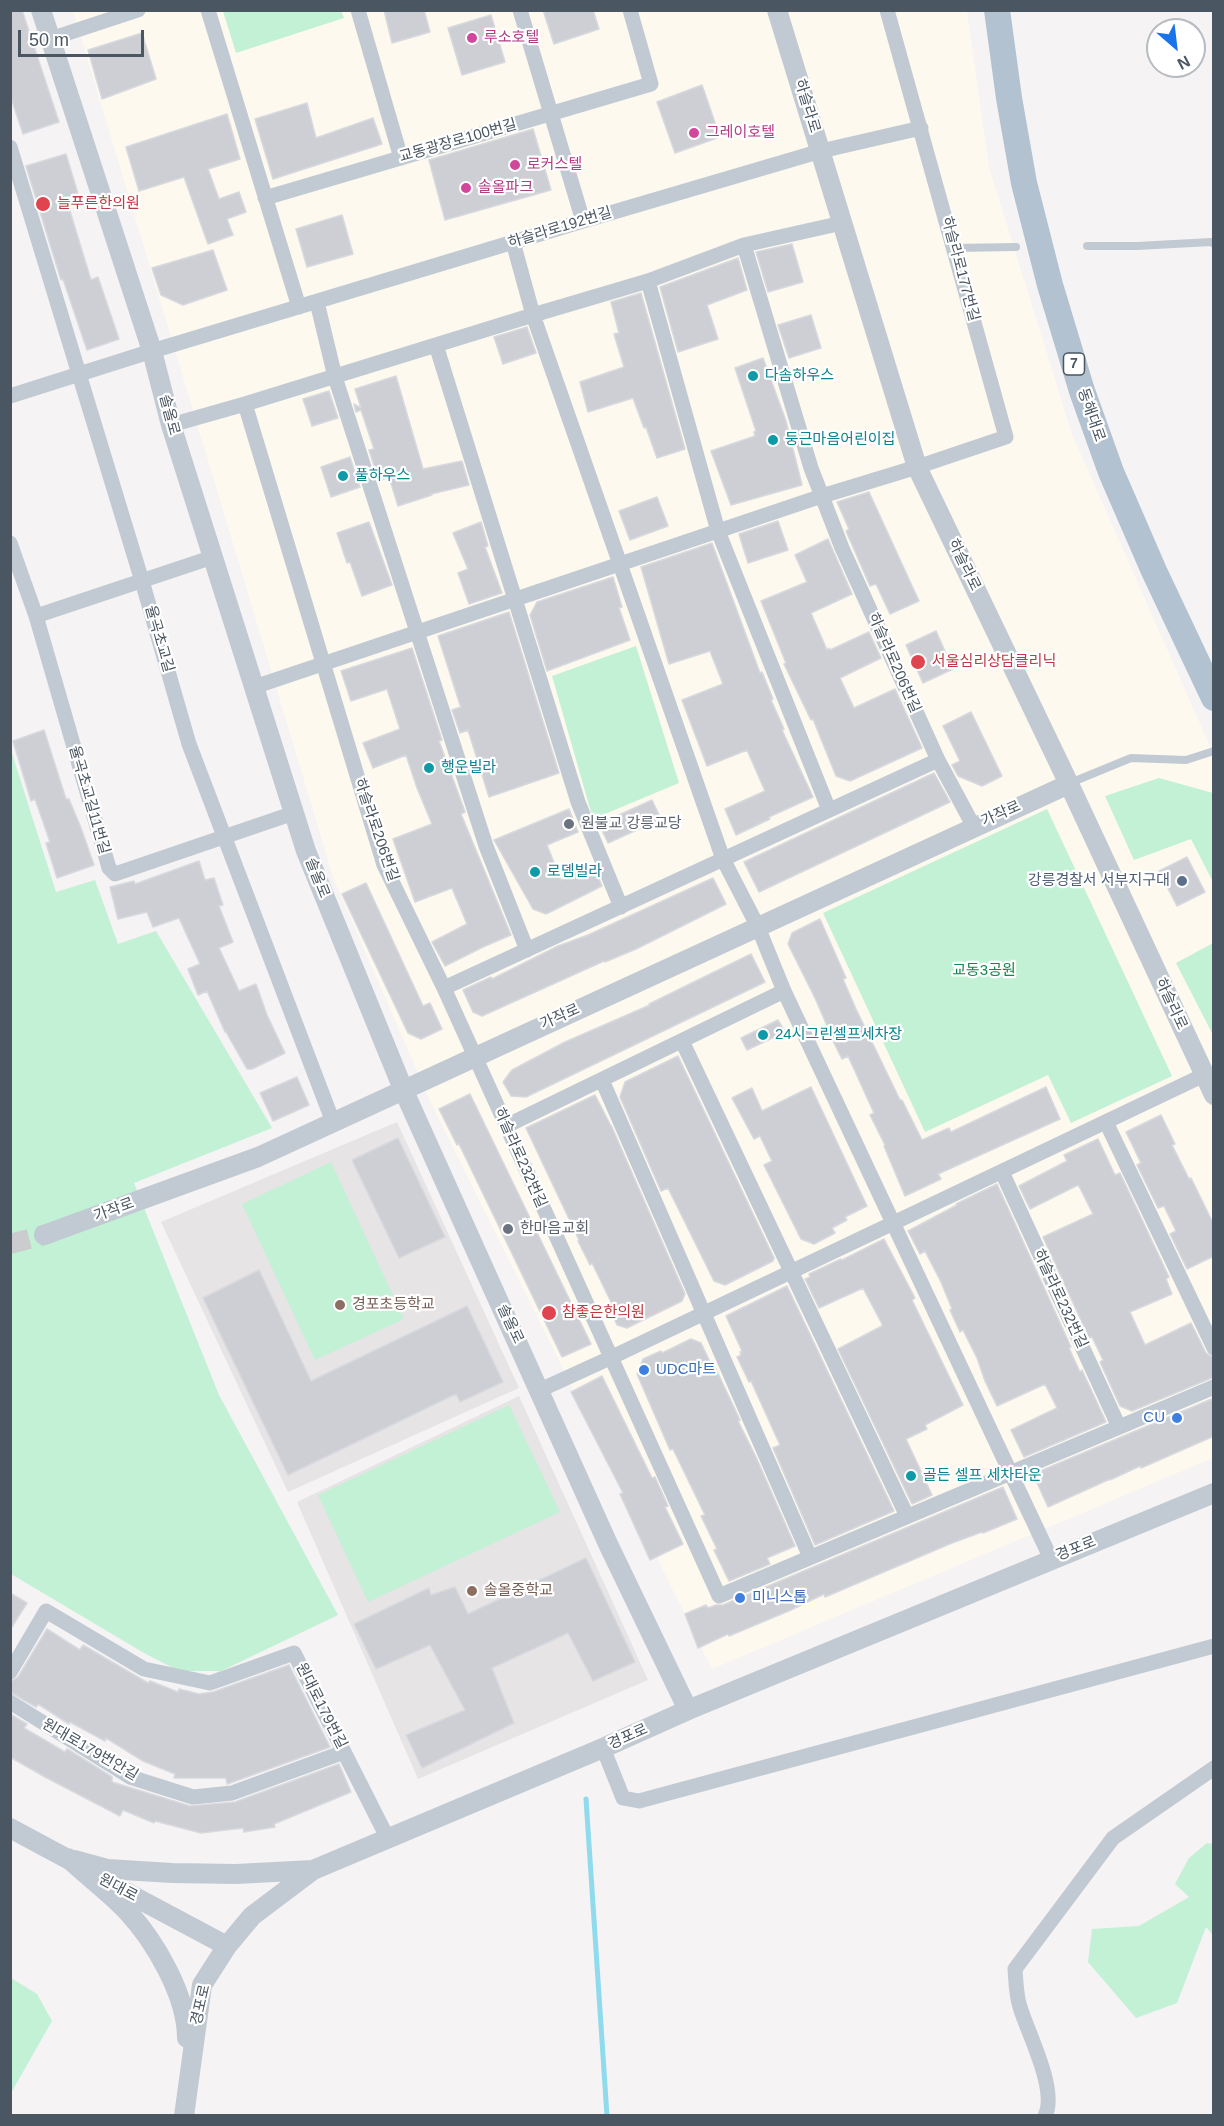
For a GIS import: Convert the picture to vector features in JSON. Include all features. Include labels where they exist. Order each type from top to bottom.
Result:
[{"type":"main road","name":"동해대로","points":[[997,10],[1024,183],[1050,285],[1082,390],[1111,472],[1154,571],[1214,698]]},
{"type":"street","name":"솔올로","points":[[40,10],[152,351],[171,425],[306,851],[403,1089],[608,1544],[688,1710]]},
{"type":"street","points":[[50,39],[138,10]]},
{"type":"street","points":[[208,10],[299,307]]},
{"type":"street","points":[[358,10],[401,158]]},
{"type":"street","points":[[520,10],[583,220]]},
{"type":"street","name":"교동광장로100번길","points":[[265,198],[651,84],[630,10]]},
{"type":"street","name":"하슬라로","points":[[777,10],[917,467],[1069,784],[1214,1095]]},
{"type":"street","name":"하슬라로177번길","points":[[887,10],[1006,436],[917,467]]},
{"type":"street","name":"하슬라로192번길","points":[[10,396],[583,220],[821,151],[921,128]]},
{"type":"street","name":"율곡초교길","points":[[11,147],[189,744],[333,1122]]},
{"type":"street","points":[[171,425],[648,281],[744,245],[842,223]]},
{"type":"street","points":[[513,242],[533,315],[723,859],[758,927],[784,991],[1051,1560]]},
{"type":"street","name":"하슬라로206번길","points":[[744,245],[811,468],[842,548],[938,760],[974,827]]},
{"type":"street","points":[[648,281],[718,531],[829,810]]},
{"type":"street","points":[[317,302],[335,376],[486,846],[527,950]]},
{"type":"street","points":[[436,345],[578,802],[621,907]]},
{"type":"street","name":"하슬라로206번길","points":[[245,404],[384,865],[444,988],[474,1056]]},
{"type":"street","points":[[254,687],[822,496],[917,467]]},
{"type":"street","name":"율곡초교길11번길","points":[[10,543],[36,616],[109,868],[115,874],[294,813]]},
{"type":"street","points":[[36,616],[213,557]]},
{"type":"street","points":[[444,988],[938,760]]},
{"type":"street","name":"가작로","points":[[44,1235],[258,1157],[1069,784]]},
{"type":"street","points":[[506,1126],[784,991]]},
{"type":"street","points":[[682,1041],[907,1516]]},
{"type":"street","name":"하슬라로232번길","points":[[474,1056],[719,1596],[810,1557]]},
{"type":"street","points":[[540,1390],[1204,1075]]},
{"type":"street","points":[[602,1080],[810,1557],[1214,1387]]},
{"type":"street","points":[[1106,1122],[1214,1348]]},
{"type":"street","name":"하슬라로232번길","points":[[1002,1172],[1119,1426]]},
{"type":"street","name":"경포로","points":[[184,2115],[202,1986],[227,1946],[252,1916],[313,1870],[688,1710],[1214,1493]]},
{"type":"street","name":"원대로179번길","points":[[10,1672],[46,1611],[144,1669],[210,1683],[294,1653],[388,1839]]},
{"type":"street","points":[[603,1748],[623,1798],[639,1801],[1214,1646]]},
{"type":"street","name":"원대로179번안길","points":[[10,1702],[130,1777],[193,1797],[232,1793],[344,1752]]},
{"type":"street","points":[[1044,2115],[1048,2109],[1047,2083],[1019,2004],[1015,1969],[1113,1838],[1214,1768]]},
{"type":"street","name":"원대로","points":[[10,1827],[227,1946]]},
{"type":"street","points":[[68,1858],[107,1869],[172,1873],[236,1874],[313,1870]]},
{"type":"street","points":[[68,1858],[127,1911],[167,1966],[187,2022],[188,2090]]},
{"type":"lane","points":[[1087,246],[1211,242],[1214,244]]},
{"type":"lane","points":[[954,248],[1016,247]]},
{"type":"lane","points":[[1069,784],[1131,758],[1186,760],[1214,751]]},
{"type":"shaded area","points":[[73,11],[967,11],[989,167],[1072,434],[1213,753],[1213,1458],[712,1669],[431,1103],[334,880]]},
{"type":"shaded area","name":"경포초등학교","points":[[397,1122],[519,1388],[288,1492],[161,1222]]},
{"type":"shaded area","name":"솔올중학교","points":[[519,1396],[648,1680],[418,1779],[297,1502]]},
{"type":"green space","points":[[223,11],[341,11],[344,18],[236,53]]},
{"type":"green space","points":[[636,646],[679,783],[593,819],[552,676]]},
{"type":"green space","points":[[10,747],[56,892],[95,880],[118,944],[156,931],[272,1128],[134,1183],[219,1395],[338,1615],[221,1671],[179,1671],[144,1653],[11,1574]]},
{"type":"green space","points":[[1159,778],[1213,793],[1213,882],[1191,839],[1134,860],[1105,796]]},
{"type":"green space","name":"교동3공원","points":[[1047,809],[1172,1076],[1071,1123],[1048,1075],[925,1132],[823,913]]},
{"type":"green space","points":[[1213,943],[1213,1035],[1176,963]]},
{"type":"green space","points":[[331,1162],[404,1319],[315,1360],[242,1204]]},
{"type":"green space","points":[[509,1405],[560,1512],[368,1602],[318,1495]]},
{"type":"green space","points":[[1207,1843],[1213,1844],[1213,1935],[1206,1927],[1177,2003],[1136,2018],[1088,1962],[1092,1929],[1139,1926],[1189,1897],[1175,1884],[1189,1858]]},
{"type":"green space","points":[[11,1978],[37,1994],[52,2021],[11,2093]]},
{"type":"building","points":[[10,10],[22,10],[59,122],[23,134],[10,95]]},
{"type":"building","points":[[384,10],[424,10],[430,32],[392,43]]},
{"type":"building","points":[[543,10],[593,10],[599,29],[554,44]]},
{"type":"building","points":[[491,15],[505,62],[462,75],[448,28]]},
{"type":"building","points":[[142,33],[156,79],[102,99],[88,50]]},
{"type":"building","points":[[702,85],[720,137],[675,153],[657,102]]},
{"type":"building","points":[[307,103],[316,138],[373,118],[382,144],[273,179],[255,119]]},
{"type":"building","points":[[227,114],[240,159],[208,169],[219,199],[239,192],[246,212],[227,219],[233,235],[208,244],[184,177],[139,191],[126,147]]},
{"type":"building","points":[[533,129],[551,190],[445,220],[429,160]]},
{"type":"building","points":[[66,154],[78,194],[66,198],[91,280],[98,277],[119,339],[87,350],[63,279],[61,280],[26,166]]},
{"type":"building","points":[[342,215],[353,254],[307,267],[296,229]]},
{"type":"building","points":[[792,244],[803,282],[768,292],[756,252]]},
{"type":"building","points":[[213,250],[227,290],[183,305],[161,295],[152,268]]},
{"type":"building","points":[[738,258],[747,290],[707,305],[718,339],[678,352],[660,287]]},
{"type":"building","points":[[641,293],[685,449],[657,458],[633,398],[588,412],[580,382],[624,367],[614,334],[619,333],[611,302]]},
{"type":"building","points":[[811,315],[821,348],[789,358],[778,325]]},
{"type":"building","points":[[527,327],[536,353],[503,364],[494,337]]},
{"type":"building","points":[[763,358],[786,421],[802,485],[731,505],[711,451],[755,436],[756,431],[735,368]]},
{"type":"building","points":[[396,376],[423,469],[462,461],[469,485],[431,494],[398,506],[389,477],[379,481],[369,450],[374,449],[361,410],[356,412],[354,404],[361,408],[355,389]]},
{"type":"building","points":[[329,391],[338,418],[312,426],[303,399]]},
{"type":"building","name":"풀하우스","points":[[350,457],[360,487],[331,497],[321,467]]},
{"type":"building","points":[[869,492],[919,601],[890,614],[876,584],[870,586],[846,531],[849,529],[837,502]]},
{"type":"building","points":[[657,497],[668,526],[630,540],[619,511]]},
{"type":"building","points":[[778,521],[788,550],[748,563],[739,534]]},
{"type":"building","points":[[369,522],[392,585],[362,596],[337,533]]},
{"type":"building","points":[[481,522],[488,546],[485,547],[502,593],[469,604],[458,573],[468,569],[453,533]]},
{"type":"building","points":[[828,539],[852,594],[811,613],[827,650],[869,632],[881,658],[840,678],[854,708],[895,689],[922,748],[850,781],[836,776],[813,719],[811,720],[784,664],[786,663],[761,601],[807,582],[795,555]]},
{"type":"building","points":[[712,543],[760,673],[762,672],[773,699],[771,700],[784,729],[782,730],[813,797],[736,835],[725,809],[765,791],[747,750],[707,766],[682,700],[723,684],[710,651],[669,664],[641,567]]},
{"type":"building","points":[[613,577],[622,607],[619,608],[630,640],[547,671],[530,615],[537,602]]},
{"type":"building","points":[[509,612],[559,773],[489,797],[468,730],[460,733],[452,710],[461,707],[438,636]]},
{"type":"building","points":[[936,631],[953,669],[923,683],[906,645]]},
{"type":"building","points":[[412,648],[442,740],[439,741],[465,812],[461,814],[511,935],[445,966],[432,942],[467,924],[452,888],[415,902],[393,839],[432,824],[406,755],[373,768],[363,743],[400,729],[387,689],[351,701],[341,671]]},
{"type":"building","points":[[971,712],[1002,776],[982,786],[958,776],[952,765],[960,761],[943,726]]},
{"type":"building","points":[[44,730],[66,799],[69,799],[94,865],[57,878],[46,843],[50,842],[35,799],[31,801],[13,741]]},
{"type":"building","points":[[934,773],[950,802],[759,892],[744,862]]},
{"type":"building","points":[[652,800],[661,819],[608,843],[599,824]]},
{"type":"building","points":[[569,809],[578,832],[547,845],[561,880],[593,865],[602,886],[546,914],[533,909],[494,840]]},
{"type":"building","name":"강릉경찰서 서부지구대","points":[[1187,857],[1205,892],[1177,906],[1159,871]]},
{"type":"building","points":[[199,861],[205,880],[214,878],[223,905],[219,906],[233,942],[219,948],[239,991],[256,984],[267,1015],[285,1053],[252,1069],[247,1069],[225,1032],[207,991],[198,995],[188,969],[200,964],[179,918],[153,927],[147,912],[118,919],[110,887],[134,881],[135,884]]},
{"type":"building","points":[[713,878],[726,904],[636,949],[482,1016],[473,1012],[463,990],[491,977],[492,979],[558,946],[588,935]]},
{"type":"building","points":[[366,883],[423,1006],[430,1003],[442,1029],[421,1039],[408,1033],[342,894]]},
{"type":"building","points":[[820,919],[846,978],[843,979],[856,1009],[922,1140],[949,1128],[951,1132],[1046,1087],[1060,1119],[938,1174],[941,1179],[905,1196],[885,1145],[870,1115],[874,1113],[848,1056],[842,1059],[788,944],[792,933]]},
{"type":"building","points":[[751,954],[765,982],[526,1097],[511,1096],[503,1082],[512,1070],[565,1042],[650,1005]]},
{"type":"building","name":"24시그린셀프세차장","points":[[778,1020],[785,1032],[747,1050],[741,1038]]},
{"type":"building","points":[[678,1056],[774,1258],[773,1261],[725,1285],[714,1281],[668,1188],[661,1191],[620,1097],[625,1082]]},
{"type":"building","points":[[297,1077],[309,1105],[273,1121],[260,1093]]},
{"type":"building","points":[[811,1087],[867,1206],[845,1217],[847,1220],[832,1228],[835,1233],[814,1244],[801,1239],[764,1165],[772,1161],[760,1136],[754,1139],[732,1098],[752,1088],[762,1111]]},
{"type":"building","points":[[470,1094],[591,1344],[562,1357],[459,1144],[457,1145],[439,1109]]},
{"type":"building","points":[[595,1095],[611,1125],[685,1294],[682,1301],[627,1328],[617,1325],[607,1304],[611,1302],[592,1263],[590,1265],[578,1241],[526,1128]]},
{"type":"building","points":[[1161,1115],[1175,1144],[1172,1145],[1214,1225],[1214,1256],[1187,1269],[1170,1234],[1176,1231],[1164,1206],[1158,1208],[1137,1165],[1141,1163],[1126,1132]]},
{"type":"building","points":[[398,1138],[445,1237],[399,1258],[352,1160]]},
{"type":"building","points":[[1098,1139],[1115,1175],[1120,1173],[1169,1277],[1166,1279],[1172,1294],[1130,1312],[1145,1345],[1191,1323],[1206,1353],[1214,1358],[1214,1377],[1132,1411],[1120,1406],[1100,1362],[1103,1360],[1092,1337],[1089,1338],[1043,1237],[1093,1214],[1080,1188],[1078,1185],[1030,1209],[1019,1186],[1067,1161],[1064,1155]]},
{"type":"building","points":[[997,1184],[1071,1347],[1069,1348],[1106,1422],[1024,1457],[1011,1430],[1057,1408],[1045,1384],[997,1406],[977,1358],[963,1330],[960,1332],[950,1310],[952,1309],[941,1282],[925,1251],[920,1254],[908,1231]]},
{"type":"building","points":[[884,1239],[915,1298],[912,1300],[963,1405],[925,1425],[927,1429],[906,1439],[932,1495],[912,1504],[838,1349],[882,1324],[863,1288],[819,1308],[805,1279],[810,1277],[809,1274]]},
{"type":"building","points":[[259,1270],[311,1381],[467,1306],[503,1382],[460,1402],[456,1394],[288,1475],[203,1298]]},
{"type":"building","points":[[787,1286],[894,1511],[815,1545],[773,1448],[780,1445],[751,1381],[749,1382],[737,1357],[742,1351],[726,1316]]},
{"type":"building","points":[[691,1339],[701,1343],[713,1368],[715,1367],[795,1546],[767,1558],[770,1564],[729,1581],[701,1516],[705,1515],[673,1449],[670,1450],[637,1374],[643,1359]]},
{"type":"building","points":[[602,1376],[652,1478],[655,1477],[668,1506],[665,1507],[683,1544],[650,1560],[620,1494],[623,1493],[571,1392]]},
{"type":"building","points":[[1214,1398],[1214,1436],[1048,1507],[1033,1474]]},
{"type":"building","points":[[1003,1487],[1017,1519],[952,1543],[825,1597],[824,1594],[698,1648],[685,1614],[706,1605],[708,1608],[723,1605]]},
{"type":"building","points":[[586,1558],[635,1662],[593,1681],[568,1633],[492,1668],[514,1723],[422,1768],[406,1735],[465,1710],[430,1645],[376,1669],[354,1624],[429,1588],[431,1595],[455,1587],[468,1614]]},
{"type":"building","points":[[10,1593],[27,1603],[10,1630]]},
{"type":"building","points":[[47,1629],[80,1650],[83,1645],[148,1683],[150,1681],[178,1692],[179,1689],[199,1694],[213,1692],[289,1665],[330,1747],[227,1784],[226,1778],[174,1778],[175,1774],[143,1761],[106,1738],[105,1741],[70,1722],[69,1724],[38,1704],[36,1707],[10,1692],[10,1682],[18,1677]]},
{"type":"building","points":[[10,1714],[27,1724],[24,1728],[65,1752],[69,1750],[112,1777],[112,1782],[190,1806],[235,1802],[339,1764],[351,1792],[274,1824],[275,1827],[244,1832],[243,1828],[201,1833],[155,1821],[154,1823],[123,1810],[120,1816],[10,1757]]},
{"type":"waterway","points":[[586,1799],[607,2116]]},
{"type":"tunnel","points":[[10,1244],[44,1235]]},
{"type":"place","name":"루소호텔","points":[[472,38]]},
{"type":"place","name":"그레이호텔","points":[[694,133]]},
{"type":"place","name":"로커스텔","points":[[515,165]]},
{"type":"place","name":"솔올파크","points":[[466,188]]},
{"type":"place","name":"늘푸른한의원","points":[[43,204]]},
{"type":"place","name":"다솜하우스","points":[[753,376]]},
{"type":"place","name":"둥근마음어린이집","points":[[773,440]]},
{"type":"place","name":"풀하우스","points":[[343,476]]},
{"type":"place","name":"서울심리상담클리닉","points":[[918,662]]},
{"type":"place","name":"행운빌라","points":[[429,768]]},
{"type":"place","name":"원불교 강릉교당","points":[[569,824]]},
{"type":"place","name":"로뎀빌라","points":[[535,872]]},
{"type":"place","name":"강릉경찰서 서부지구대","points":[[1182,881]]},
{"type":"place","name":"24시그린셀프세차장","points":[[763,1035]]},
{"type":"place","name":"한마음교회","points":[[508,1229]]},
{"type":"place","name":"경포초등학교","points":[[340,1305]]},
{"type":"place","name":"참좋은한의원","points":[[549,1313]]},
{"type":"place","name":"UDC마트","points":[[644,1370]]},
{"type":"place","name":"CU","points":[[1177,1418]]},
{"type":"place","name":"골든 셀프 세차타운","points":[[911,1476]]},
{"type":"place","name":"솔올중학교","points":[[472,1591]]},
{"type":"place","name":"미니스톱","points":[[740,1598]]}]
